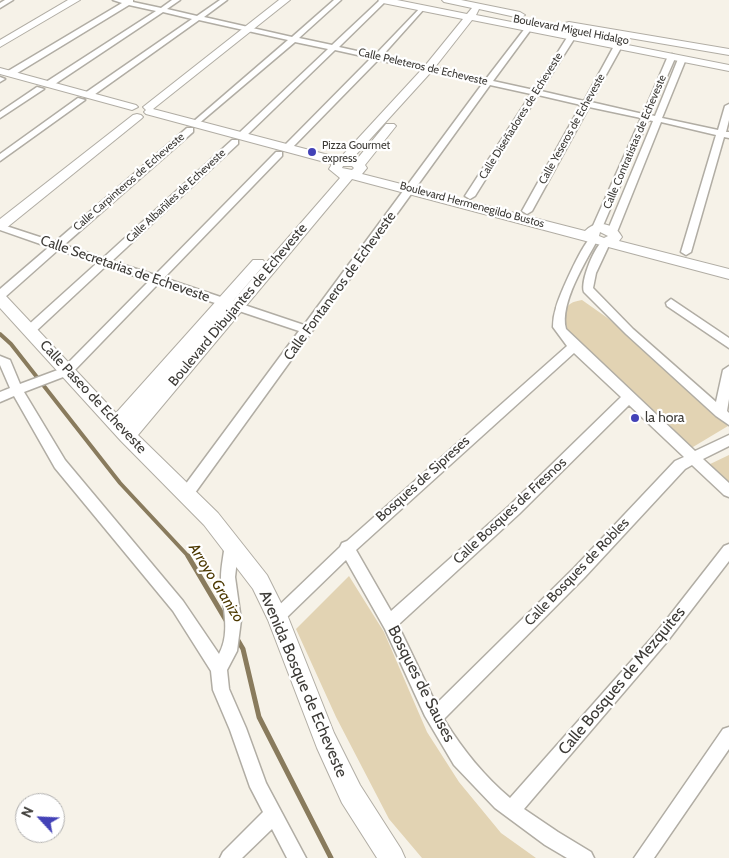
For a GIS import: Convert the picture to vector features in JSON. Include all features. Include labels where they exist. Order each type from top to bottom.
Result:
[{"type":"main road","points":[[565,24],[729,52]]},
{"type":"street","points":[[0,6],[10,0]]},
{"type":"street","points":[[0,39],[66,0]]},
{"type":"street","points":[[0,44],[75,0]]},
{"type":"street","name":"Calle Peleteros de Echeveste","points":[[116,0],[129,1],[585,105],[725,134]]},
{"type":"street","points":[[0,116],[178,0]]},
{"type":"street","points":[[0,158],[224,0]]},
{"type":"street","points":[[245,28],[275,0]]},
{"type":"street","points":[[0,226],[138,112],[245,28],[285,0]]},
{"type":"street","name":"Calle Carpinteros de Echeveste","points":[[0,295],[338,0]]},
{"type":"street","points":[[384,0],[422,8],[479,13],[528,28],[729,68]]},
{"type":"street","name":"Calle Albañiles de Echeveste","points":[[30,330],[384,0]]},
{"type":"street","name":"Boulevard Miguel Hidalgo","points":[[413,0],[729,60]]},
{"type":"street","name":"Boulevard Miguel Hidalgo","points":[[447,0],[479,13],[531,17]]},
{"type":"street","points":[[2,76],[129,1]]},
{"type":"street","points":[[0,397],[21,387],[67,371],[377,57],[422,8]]},
{"type":"street","name":"Boulevard Dibujantes de Echeveste","points":[[122,430],[479,13]]},
{"type":"street","name":"Boulevard Miguel Hidalgo","points":[[565,24],[729,56]]},
{"type":"street","name":"Calle Fontaneros de Echeveste","points":[[187,493],[414,186],[528,28]]},
{"type":"street","name":"Calle Diseñadores de Echeveste","points":[[470,196],[572,36]]},
{"type":"street","points":[[586,39],[662,47]]},
{"type":"street","name":"Calle Yeseros de Echeveste","points":[[527,212],[618,46]]},
{"type":"street","name":"Calle Contratistas de Echeveste","points":[[589,293],[588,285],[602,235],[646,117],[677,57]]},
{"type":"street","name":"Calle Contratistas de Echeveste","points":[[602,235],[658,120],[677,57]]},
{"type":"street","name":"Boulevard Hermenegildo Bustos","points":[[2,76],[602,235],[729,263]]},
{"type":"street","points":[[686,252],[725,134],[729,106]]},
{"type":"street","points":[[0,212],[138,112]]},
{"type":"street","name":"Boulevard Hermenegildo Bustos","points":[[414,186],[470,196],[729,274]]},
{"type":"street","name":"Calle Secretarias de Echeveste","points":[[0,226],[104,263],[308,330]]},
{"type":"street","points":[[602,235],[569,289],[560,309],[559,326],[574,346],[729,491]]},
{"type":"street","points":[[569,289],[589,293],[725,417]]},
{"type":"street","name":"Calle Paseo de Echeveste","points":[[0,299],[122,430],[187,493]]},
{"type":"street","points":[[671,303],[729,344]]},
{"type":"street","name":"Bosques de Sipreses","points":[[277,617],[347,548],[455,449],[574,346]]},
{"type":"street","points":[[0,360],[6,363],[21,387],[60,464],[178,606],[219,669],[221,690],[238,728],[259,786],[298,858]]},
{"type":"street","points":[[725,417],[729,370]]},
{"type":"street","name":"Calle Bosques de Fresnos","points":[[389,623],[514,510],[630,397]]},
{"type":"street","name":"Calle Bosques de Robles","points":[[434,717],[578,573],[680,464],[729,440]]},
{"type":"street","name":"Avenida Bosque de Echeveste","points":[[187,493],[232,544],[260,582],[277,617],[325,740],[346,785],[392,858]]},
{"type":"street","points":[[219,669],[229,650],[234,620],[228,576],[232,544]]},
{"type":"street","name":"Bosques de Sauses","points":[[347,548],[389,623],[434,717],[461,760],[512,810],[544,835],[585,858]]},
{"type":"street","name":"Calle Bosques de Mezquites","points":[[512,810],[660,638],[729,550]]},
{"type":"street","points":[[643,858],[729,735]]},
{"type":"street","points":[[229,858],[274,814]]},
{"type":"shaded area","points":[[582,300],[609,319],[728,426],[688,450],[564,329],[566,309],[571,303]]},
{"type":"shaded area","points":[[729,455],[729,488],[706,466]]},
{"type":"shaded area","points":[[349,576],[384,632],[427,732],[459,782],[501,833],[536,858],[422,858],[389,819],[336,717],[296,629]]},
{"type":"waterway","name":"Arroyo Granizo","points":[[0,334],[11,344],[120,483],[189,557]]},
{"type":"waterway","name":"Arroyo Granizo","points":[[188,556],[227,622]]},
{"type":"waterway","name":"Arroyo Granizo","points":[[236,637],[243,649],[259,717],[331,858]]},
{"type":"place","name":"Pizza Gourmet express","points":[[312,152]]},
{"type":"place","name":"la hora","points":[[635,418]]}]
